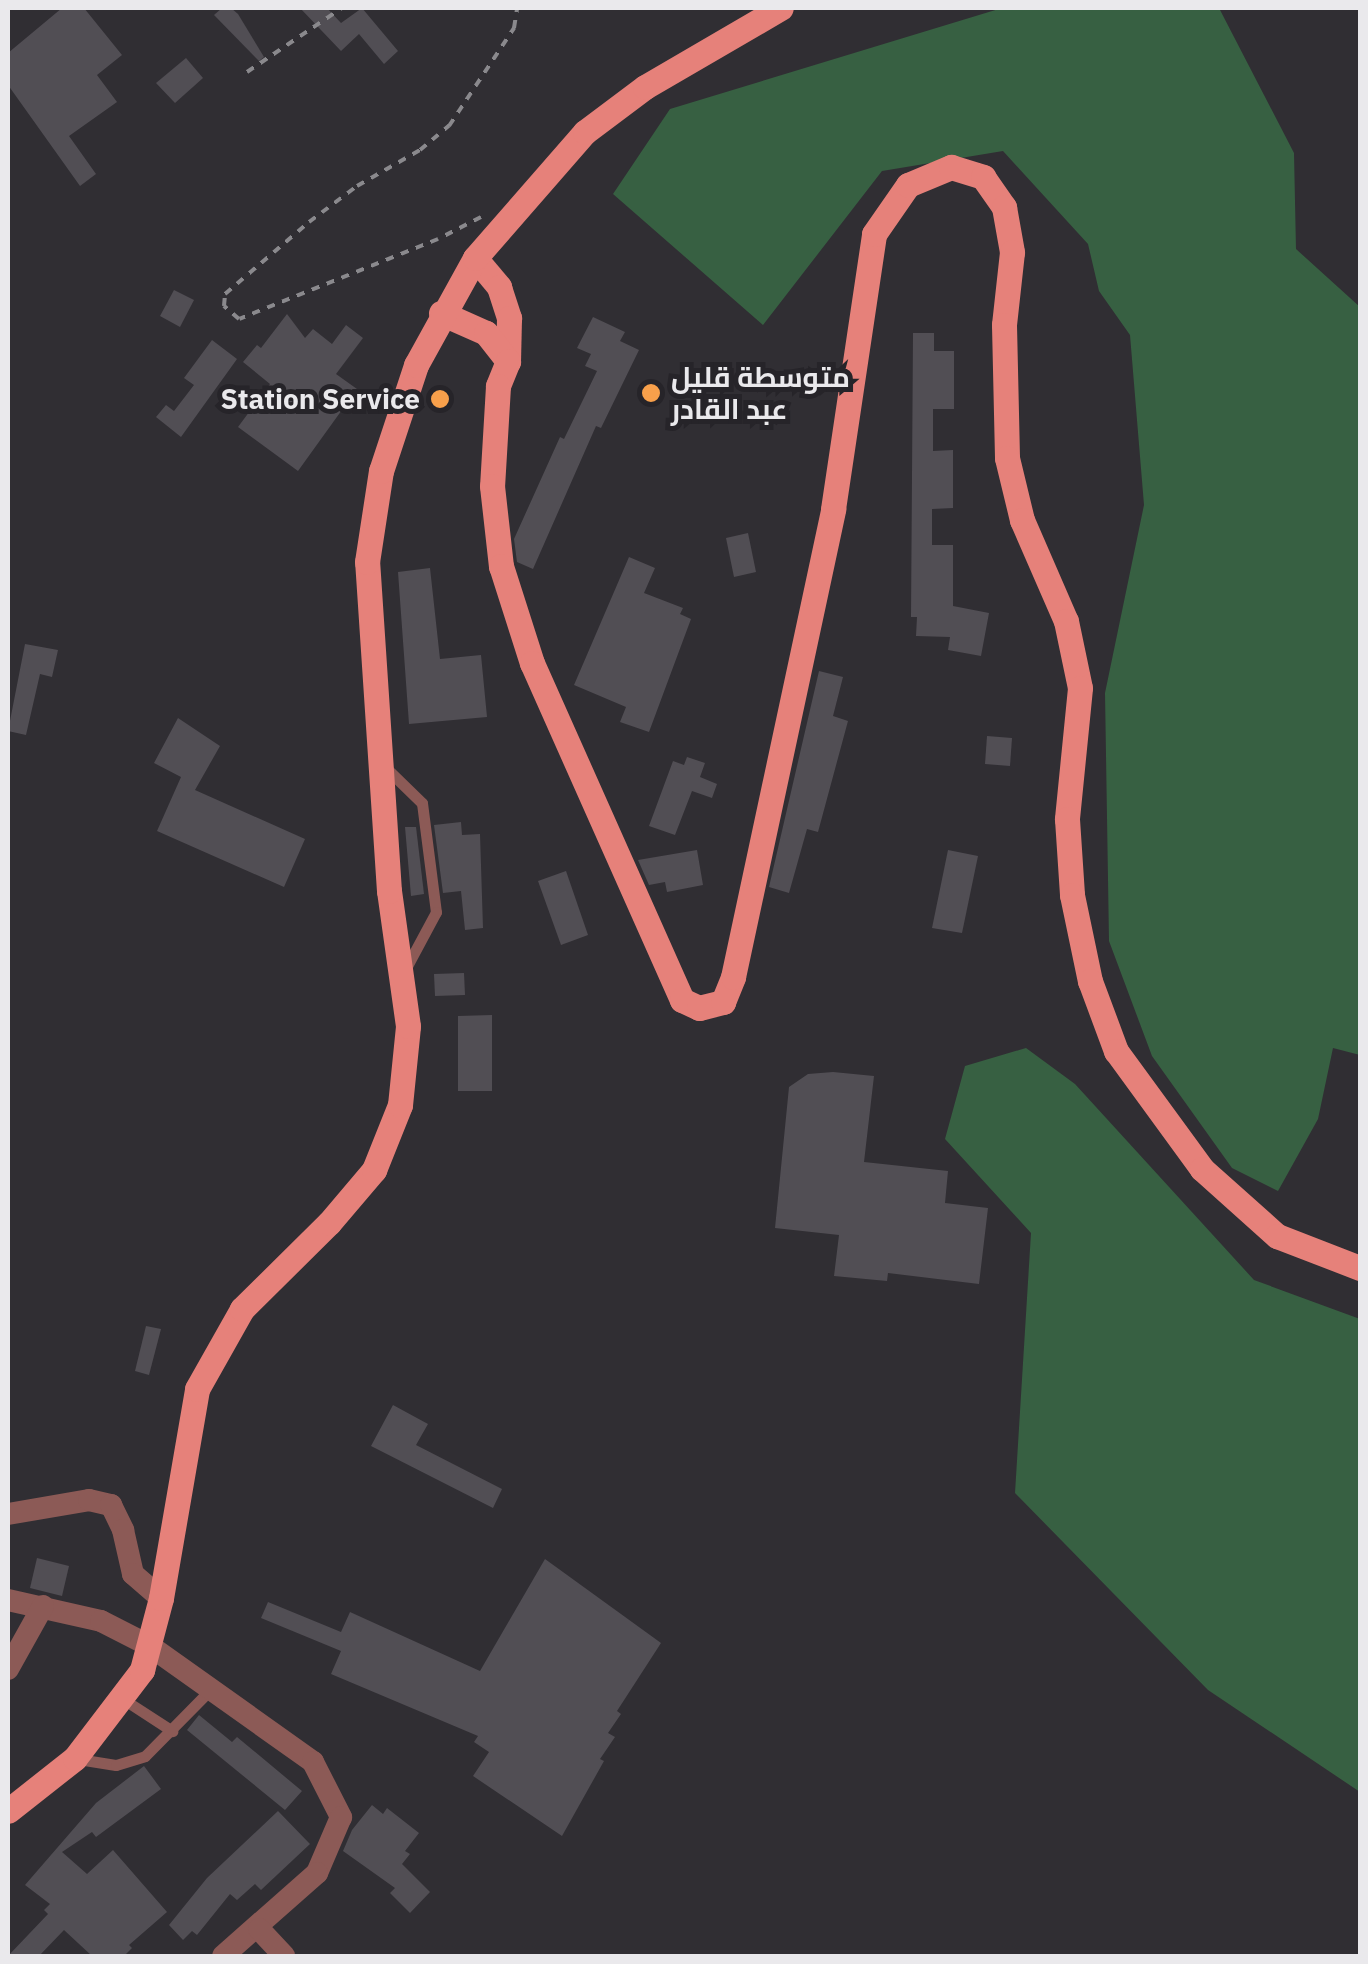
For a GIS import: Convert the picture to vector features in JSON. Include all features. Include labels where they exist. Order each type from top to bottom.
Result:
[{"type":"main road","points":[[8,1811],[75,1758],[123,1699],[150,1646],[197,1388],[242,1309],[360,1189],[386,1147],[407,1067],[408,1026],[379,761],[367,562],[372,515],[396,418],[441,314],[475,258],[585,132],[645,87],[781,8]]},
{"type":"main road","points":[[475,258],[499,287],[509,318],[508,361],[498,386],[492,486],[501,566],[532,663],[682,1000],[699,1008],[723,1002],[734,977],[832,509],[874,234],[908,185],[951,167],[983,177],[1004,207],[1012,252],[1004,325],[1007,458],[1022,520],[1066,621],[1080,688],[1067,819],[1072,894],[1090,980],[1116,1051],[1202,1169],[1277,1236],[1360,1268]]},
{"type":"main road","points":[[441,314],[486,334],[508,361]]},
{"type":"street","points":[[8,1514],[89,1500],[112,1505],[133,1574],[161,1598]]},
{"type":"street","points":[[8,1600],[101,1621],[150,1646],[213,1687],[313,1762],[340,1818],[316,1873],[258,1929],[223,1956]]},
{"type":"street","points":[[8,1669],[44,1606]]},
{"type":"street","points":[[258,1929],[284,1956]]},
{"type":"lane","points":[[379,761],[422,803],[436,912],[401,976]]},
{"type":"lane","points":[[75,1758],[116,1765],[145,1756],[213,1687]]},
{"type":"lane","points":[[123,1699],[172,1731]]},
{"type":"path","points":[[248,72],[342,8]]},
{"type":"path","points":[[484,215],[438,240],[239,319],[224,306],[225,294],[261,260],[357,186],[420,150],[448,126],[514,28],[517,8]]},
{"type":"green space","points":[[1002,8],[1219,8],[1294,153],[1296,249],[1360,307],[1360,1055],[1333,1048],[1318,1119],[1278,1191],[1232,1168],[1152,1056],[1109,941],[1105,693],[1144,505],[1130,335],[1099,291],[1088,244],[1003,151],[882,171],[763,325],[613,194],[670,109]]},
{"type":"green space","points":[[1026,1048],[1075,1084],[1254,1280],[1360,1319],[1360,1792],[1208,1690],[1015,1493],[1031,1233],[945,1139],[965,1066]]},
{"type":"building","points":[[62,8],[84,8],[122,55],[97,75],[117,102],[69,136],[96,174],[80,186],[8,85],[8,53]]},
{"type":"building","points":[[222,8],[231,8],[238,14],[264,57],[259,61],[214,15]]},
{"type":"building","points":[[300,8],[327,8],[341,23],[362,8],[398,51],[384,64],[359,34],[341,51]]},
{"type":"building","points":[[186,58],[203,78],[175,103],[156,83]]},
{"type":"building","points":[[174,290],[194,300],[180,327],[160,316]]},
{"type":"building","points":[[287,314],[305,338],[313,329],[332,344],[346,325],[363,338],[336,374],[357,389],[298,471],[238,427],[270,384],[243,362],[257,345],[261,348]]},
{"type":"building","points":[[593,317],[625,332],[620,341],[639,350],[601,428],[596,426],[533,569],[517,562],[514,539],[560,437],[564,439],[597,371],[585,366],[591,354],[577,348]]},
{"type":"building","points":[[913,333],[934,333],[934,351],[954,351],[954,409],[933,409],[933,451],[953,450],[953,508],[932,509],[932,545],[953,545],[953,606],[989,613],[981,656],[948,650],[950,637],[916,636],[917,617],[911,617]]},
{"type":"building","points":[[212,340],[237,359],[181,437],[156,417],[166,405],[174,411],[194,385],[184,378]]},
{"type":"building","points":[[748,533],[756,572],[734,577],[726,538]]},
{"type":"building","points":[[629,557],[655,568],[644,593],[683,608],[680,614],[691,619],[649,732],[620,722],[626,707],[574,685]]},
{"type":"building","points":[[430,568],[440,659],[481,655],[487,717],[409,724],[398,572]]},
{"type":"building","points":[[25,644],[58,650],[52,677],[40,674],[26,735],[8,731]]},
{"type":"building","points":[[819,671],[843,677],[833,716],[848,721],[818,832],[807,829],[789,893],[769,887]]},
{"type":"building","points":[[178,718],[220,746],[195,790],[305,839],[284,887],[157,831],[181,777],[154,763]]},
{"type":"building","points":[[987,736],[1012,738],[1010,766],[985,764]]},
{"type":"building","points":[[687,757],[705,763],[700,777],[717,784],[712,798],[692,791],[675,835],[649,826],[673,761],[684,765]]},
{"type":"building","points":[[461,822],[462,835],[480,834],[483,928],[465,930],[461,891],[443,893],[434,825]]},
{"type":"building","points":[[405,827],[416,827],[424,894],[411,896]]},
{"type":"building","points":[[697,850],[703,885],[667,892],[665,882],[649,885],[638,860]]},
{"type":"building","points":[[948,850],[978,856],[962,933],[932,928]]},
{"type":"building","points":[[566,871],[588,935],[561,945],[538,881]]},
{"type":"building","points":[[464,973],[465,995],[435,996],[434,974]]},
{"type":"building","points":[[492,1015],[492,1091],[458,1091],[458,1016]]},
{"type":"building","points":[[808,1074],[874,1076],[864,1162],[948,1171],[945,1203],[988,1208],[979,1284],[888,1273],[887,1281],[834,1276],[839,1235],[775,1228],[789,1087]]},
{"type":"building","points":[[146,1326],[161,1329],[149,1375],[135,1371]]},
{"type":"building","points":[[393,1405],[428,1424],[416,1445],[502,1489],[493,1508],[371,1446]]},
{"type":"building","points":[[37,1558],[69,1566],[62,1596],[30,1588]]},
{"type":"building","points":[[545,1559],[661,1643],[617,1711],[621,1714],[608,1733],[615,1737],[562,1836],[473,1776],[489,1752],[474,1742],[478,1736],[331,1674],[341,1651],[261,1618],[268,1602],[341,1632],[350,1612],[480,1671]]},
{"type":"building","points":[[199,1715],[232,1742],[237,1737],[302,1791],[285,1810],[187,1730]]},
{"type":"building","points":[[144,1766],[161,1789],[96,1837],[92,1832],[62,1852],[87,1874],[113,1850],[167,1912],[129,1945],[132,1948],[124,1956],[92,1956],[64,1930],[39,1956],[8,1956],[48,1914],[44,1910],[50,1904],[25,1885],[96,1803]]},
{"type":"building","points":[[372,1805],[383,1814],[387,1808],[419,1833],[405,1851],[410,1854],[402,1864],[430,1892],[410,1913],[390,1893],[395,1888],[343,1851],[352,1830]]},
{"type":"building","points":[[278,1811],[310,1844],[261,1890],[255,1884],[237,1900],[230,1894],[197,1935],[192,1931],[183,1940],[169,1925],[207,1878]]},
{"type":"place","name":"متوسطة قليل عبد القادر","points":[[651,393]]},
{"type":"place","name":"Station Service","points":[[440,399]]}]
